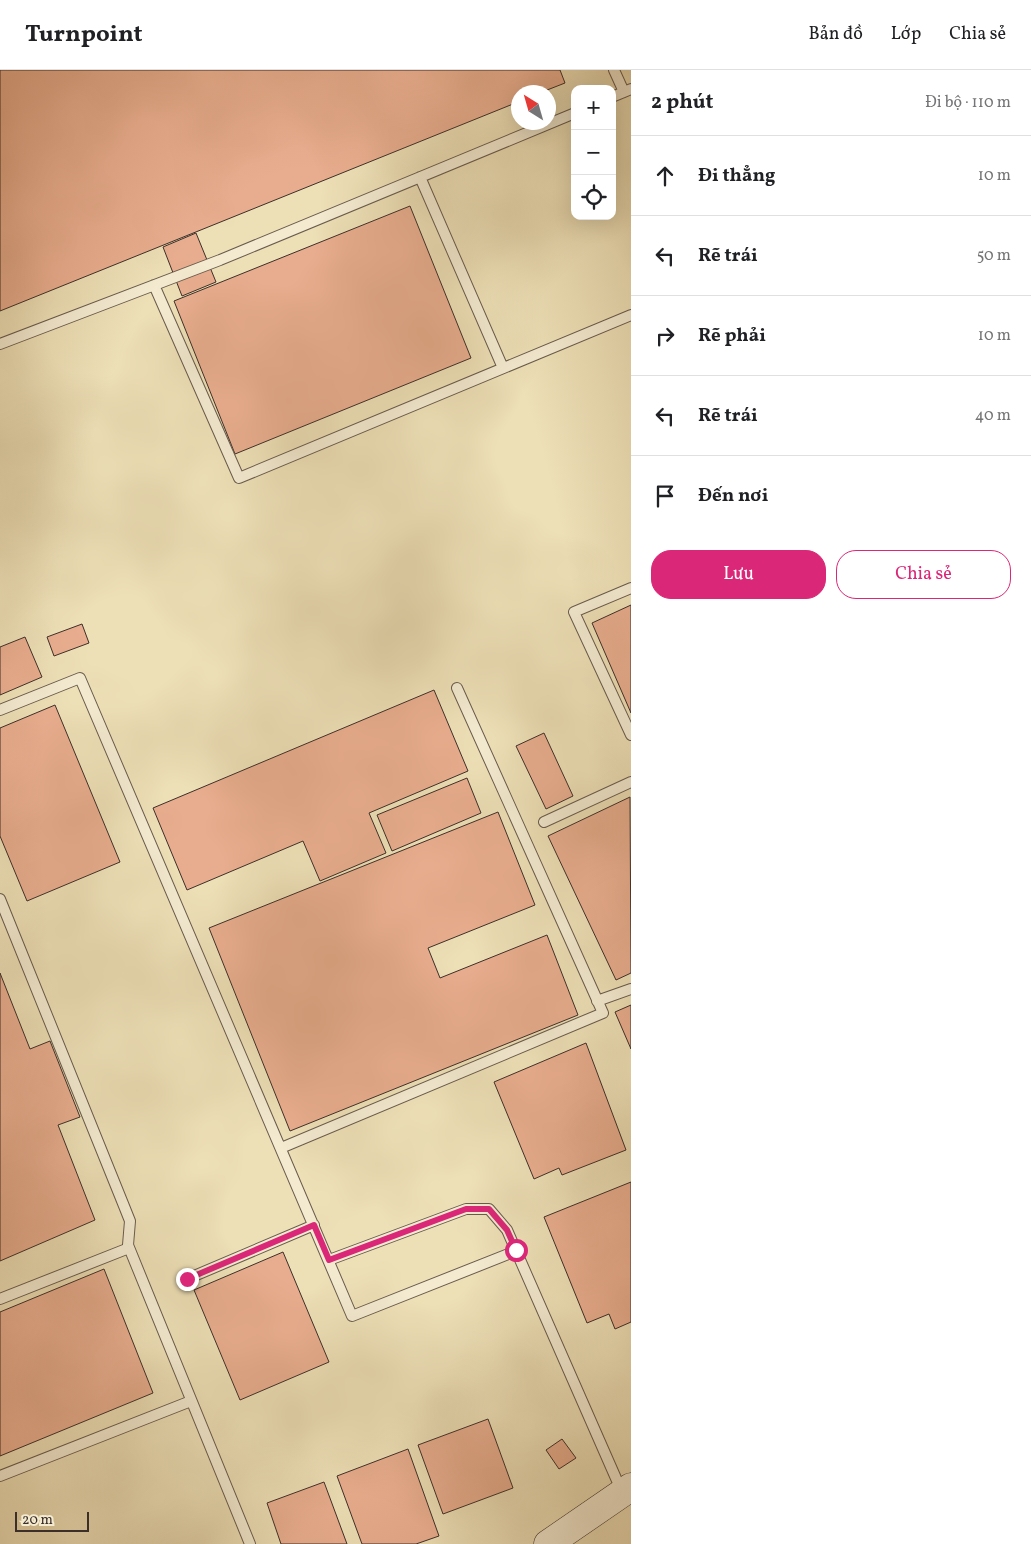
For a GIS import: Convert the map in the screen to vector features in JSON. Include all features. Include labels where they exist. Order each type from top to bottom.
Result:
[{"type":"street","points":[[548,1544],[627,1490]]},
{"type":"lane","points":[[614,70],[627,91]]},
{"type":"lane","points":[[0,344],[154,285],[571,114]]},
{"type":"lane","points":[[420,177],[503,368]]},
{"type":"lane","points":[[154,285],[239,478],[631,315]]},
{"type":"lane","points":[[631,588],[574,612],[631,735]]},
{"type":"lane","points":[[0,710],[80,678],[352,1316],[516,1250]]},
{"type":"lane","points":[[281,1148],[603,1013],[457,688]]},
{"type":"lane","points":[[544,822],[631,782]]},
{"type":"lane","points":[[0,899],[130,1221],[129,1248],[250,1544]]},
{"type":"lane","points":[[597,1001],[631,989]]},
{"type":"lane","points":[[329,1260],[466,1209],[489,1209],[507,1230],[627,1490]]},
{"type":"lane","points":[[187,1279],[314,1225]]},
{"type":"lane","points":[[0,1299],[129,1248]]},
{"type":"lane","points":[[0,1476],[191,1401]]},
{"type":"building","points":[[0,70],[560,70],[565,83],[556,87],[556,85],[511,85],[511,105],[0,311]]},
{"type":"building","points":[[410,206],[471,358],[235,454],[174,301]]},
{"type":"building","points":[[196,233],[216,282],[182,296],[163,247]]},
{"type":"building","points":[[631,605],[631,713],[592,623]]},
{"type":"building","points":[[82,624],[89,643],[54,656],[47,637]]},
{"type":"building","points":[[25,637],[42,677],[0,695],[0,647]]},
{"type":"building","points":[[434,690],[468,771],[369,813],[386,853],[320,881],[303,841],[187,890],[153,808]]},
{"type":"building","points":[[55,705],[120,862],[27,901],[0,836],[0,728]]},
{"type":"building","points":[[544,733],[573,796],[546,809],[516,746]]},
{"type":"building","points":[[467,778],[481,813],[392,851],[377,815]]},
{"type":"building","points":[[630,797],[631,973],[616,980],[548,836]]},
{"type":"building","points":[[498,812],[535,905],[428,948],[440,978],[547,935],[578,1015],[290,1131],[209,928]]},
{"type":"building","points":[[0,973],[30,1049],[50,1041],[80,1117],[58,1125],[95,1220],[0,1261]]},
{"type":"building","points":[[631,1005],[631,1049],[615,1012]]},
{"type":"building","points":[[586,1043],[626,1150],[562,1175],[559,1168],[534,1179],[494,1082]]},
{"type":"building","points":[[631,1182],[631,1322],[615,1329],[609,1314],[587,1323],[544,1217]]},
{"type":"building","points":[[283,1252],[329,1362],[240,1400],[194,1290]]},
{"type":"building","points":[[104,1269],[153,1393],[0,1456],[0,1312]]},
{"type":"building","points":[[488,1419],[513,1488],[443,1514],[418,1445]]},
{"type":"building","points":[[562,1439],[576,1458],[559,1469],[546,1450]]},
{"type":"building","points":[[408,1449],[439,1536],[416,1544],[362,1544],[337,1476]]},
{"type":"building","points":[[324,1482],[347,1544],[281,1544],[267,1503]]},
{"type":"route","points":[[187,1279],[314,1225],[329,1260],[466,1209],[489,1209],[507,1230],[516,1250]]}]
